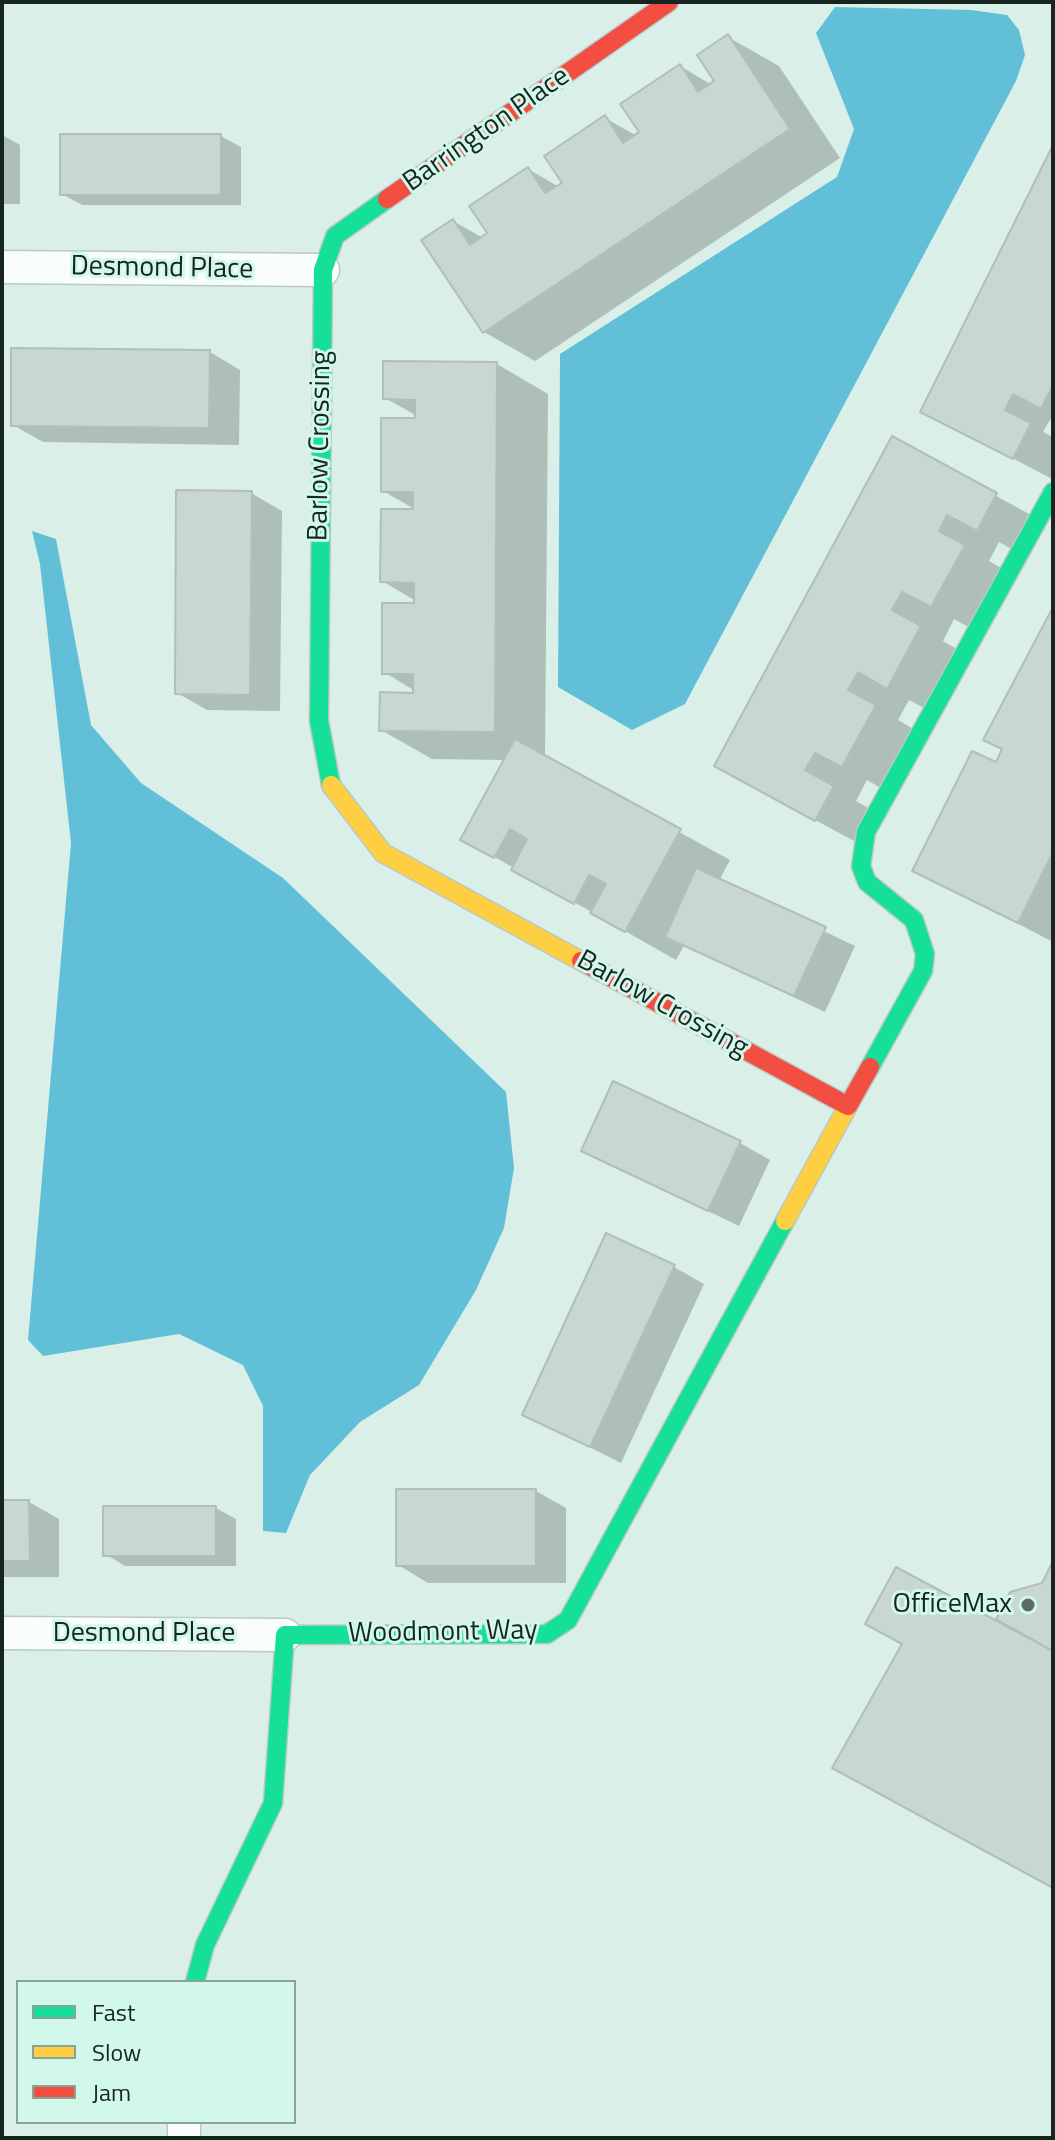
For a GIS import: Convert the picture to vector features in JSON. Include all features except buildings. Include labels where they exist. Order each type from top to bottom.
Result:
[{"type":"street","name":"Barrington Place","points":[[323,270],[335,236],[669,2]]},
{"type":"street","name":"Desmond Place","points":[[2,267],[323,270]]},
{"type":"street","name":"Barlow Crossing","points":[[323,270],[319,721],[331,788],[383,853],[848,1106]]},
{"type":"street","points":[[848,1106],[923,971],[925,954],[914,920],[867,882],[861,866],[866,832],[1053,492]]},
{"type":"street","name":"Woodmont Way","points":[[285,1635],[547,1634],[568,1620],[848,1106]]},
{"type":"street","name":"Desmond Place","points":[[2,1633],[285,1635]]},
{"type":"street","points":[[196,1980],[205,1945],[273,1803],[278,1770],[285,1635]]},
{"type":"water","points":[[835,7],[971,10],[1007,15],[1019,30],[1025,55],[1016,81],[685,704],[632,730],[558,687],[560,354],[837,177],[854,129],[816,33]]},
{"type":"water","points":[[32,531],[56,539],[91,725],[141,783],[283,878],[506,1092],[514,1168],[504,1228],[476,1290],[419,1385],[360,1422],[310,1475],[286,1533],[263,1531],[263,1406],[243,1365],[179,1334],[43,1356],[28,1340],[71,843],[40,564]]},
{"type":"traffic: fast","points":[[331,785],[319,721],[323,270],[335,236],[387,199]]},
{"type":"traffic: fast","points":[[870,1067],[923,971],[925,954],[914,920],[867,882],[861,866],[866,832],[1053,492]]},
{"type":"traffic: fast","points":[[196,1980],[205,1945],[273,1803],[285,1635],[547,1634],[568,1620],[785,1221]]},
{"type":"traffic: slow","points":[[331,785],[383,853],[581,961]]},
{"type":"traffic: slow","points":[[785,1221],[848,1106]]},
{"type":"traffic: jam","points":[[387,199],[669,2]]},
{"type":"traffic: jam","points":[[581,961],[848,1106],[870,1067]]},
{"type":"place","name":"OfficeMax","points":[[1028,1605]]}]
